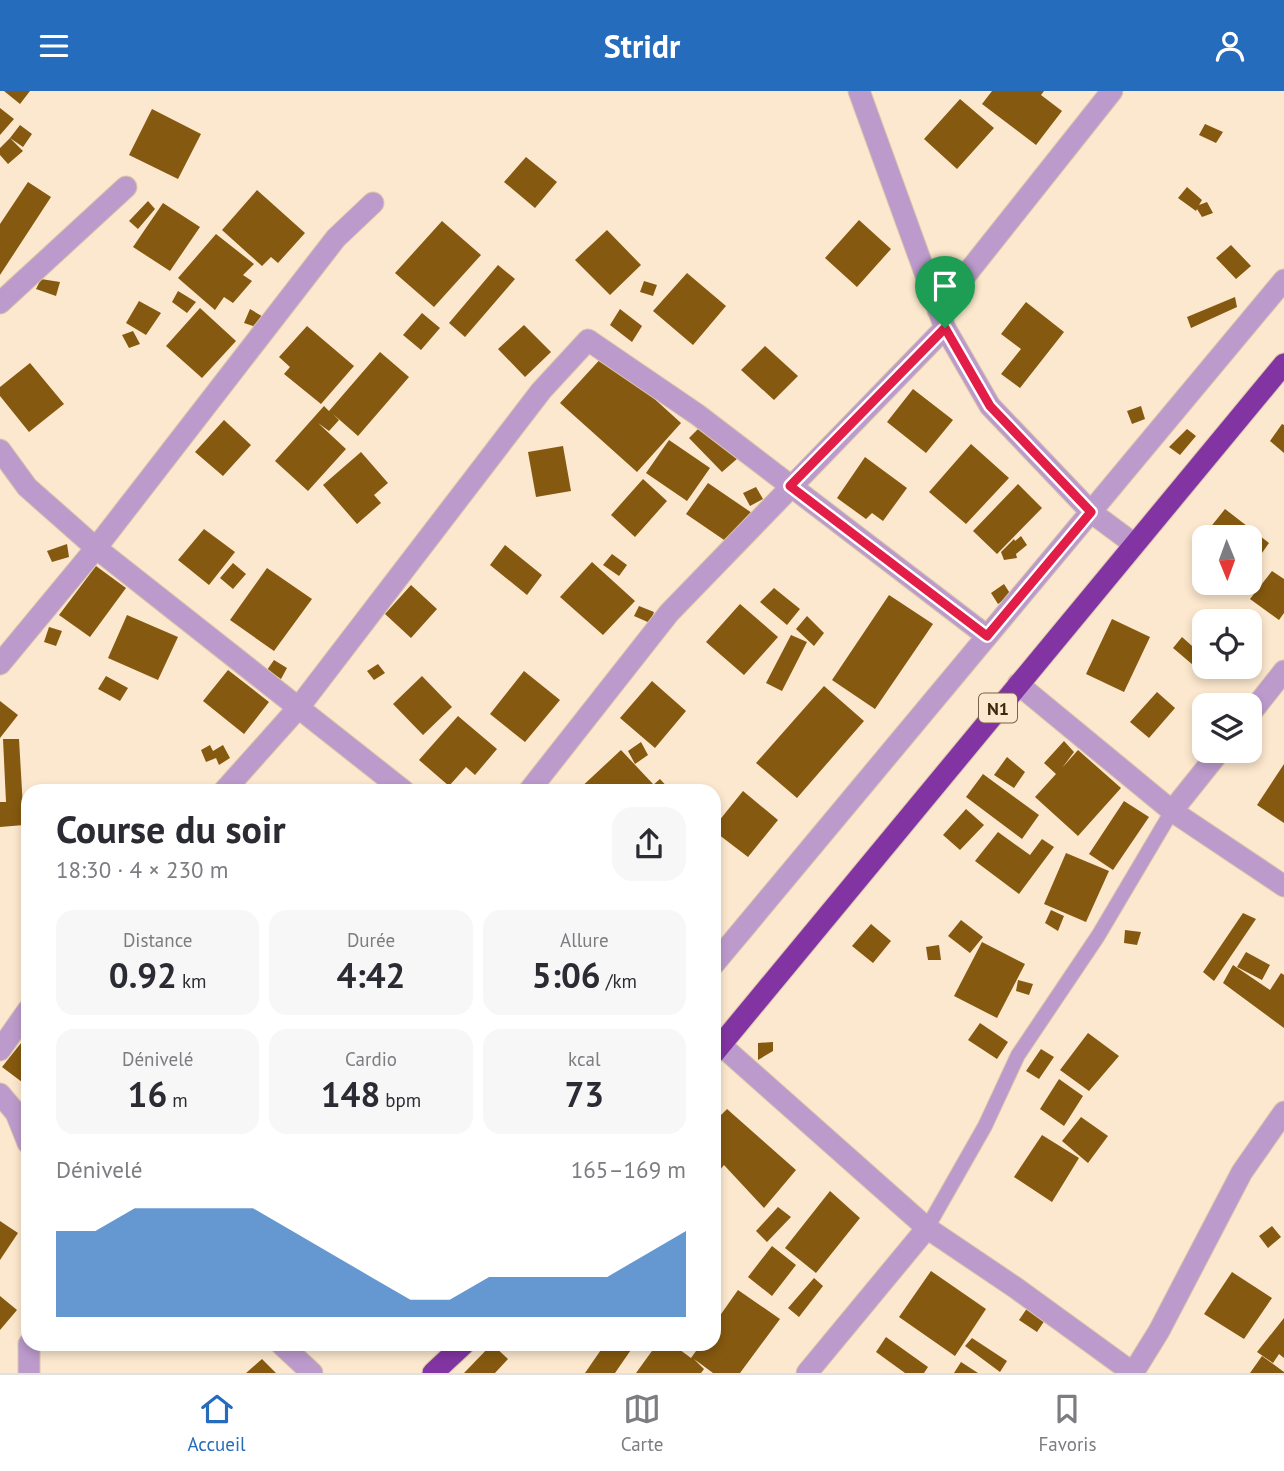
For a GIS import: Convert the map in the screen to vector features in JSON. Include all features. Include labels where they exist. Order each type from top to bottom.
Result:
[{"type":"highway","name":"N1","points":[[721,1040],[1284,364]]},
{"type":"highway","points":[[433,1373],[457,1351]]},
{"type":"street","points":[[859,91],[942,319],[990,406],[1091,512],[1134,544]]},
{"type":"street","points":[[534,784],[669,613],[790,486],[942,319],[1112,91]]},
{"type":"street","points":[[0,303],[126,187]]},
{"type":"street","points":[[0,663],[96,548],[336,238],[373,203]]},
{"type":"street","points":[[721,956],[1284,280]]},
{"type":"street","points":[[230,784],[299,707],[541,391],[588,340],[698,415],[987,636]]},
{"type":"street","points":[[0,450],[27,487],[96,548],[395,784]]},
{"type":"street","points":[[1262,699],[1284,671]]},
{"type":"street","points":[[1018,684],[1172,811],[1284,886]]},
{"type":"street","points":[[1172,811],[1210,763]]},
{"type":"street","points":[[0,1050],[21,1020]]},
{"type":"street","points":[[721,1050],[927,1228],[1133,1373],[1159,1331],[1242,1172],[1284,1112]]},
{"type":"street","points":[[0,1094],[16,1113],[21,1126]]},
{"type":"street","points":[[807,1373],[927,1228]]},
{"type":"street","points":[[29,1351],[29,1373]]},
{"type":"street","points":[[288,1351],[312,1373]]},
{"type":"lane","points":[[927,1228],[985,1126],[1018,1055],[1098,936],[1172,811]]},
{"type":"building","points":[[4,91],[30,91],[20,104]]},
{"type":"building","points":[[992,91],[1044,91],[1041,95],[1062,111],[1036,145],[982,104]]},
{"type":"building","points":[[960,99],[994,128],[957,169],[924,139]]},
{"type":"building","points":[[0,108],[14,119],[0,135]]},
{"type":"building","points":[[152,109],[201,134],[178,179],[129,155]]},
{"type":"building","points":[[1205,124],[1223,132],[1216,143],[1199,135]]},
{"type":"building","points":[[20,125],[32,134],[23,147],[10,138]]},
{"type":"building","points":[[10,138],[23,151],[8,164],[0,155],[0,148]]},
{"type":"building","points":[[526,157],[557,182],[535,208],[504,182]]},
{"type":"building","points":[[28,182],[51,197],[0,275],[0,224]]},
{"type":"building","points":[[1187,187],[1202,200],[1199,205],[1207,202],[1213,213],[1202,217],[1197,209],[1196,211],[1178,198]]},
{"type":"building","points":[[257,190],[305,233],[278,263],[271,257],[262,266],[222,230]]},
{"type":"building","points":[[148,201],[155,209],[138,229],[129,221]]},
{"type":"building","points":[[163,203],[200,227],[170,271],[133,247]]},
{"type":"building","points":[[859,220],[891,249],[857,287],[825,258]]},
{"type":"building","points":[[442,221],[481,255],[434,307],[395,273]]},
{"type":"building","points":[[607,230],[641,265],[610,295],[575,260]]},
{"type":"building","points":[[216,234],[254,264],[243,275],[252,281],[233,303],[224,297],[215,310],[178,278]]},
{"type":"building","points":[[1231,245],[1251,266],[1236,279],[1216,258]]},
{"type":"building","points":[[498,265],[515,279],[465,337],[449,323]]},
{"type":"building","points":[[687,273],[726,306],[693,345],[653,311]]},
{"type":"building","points":[[41,279],[60,282],[56,296],[36,289]]},
{"type":"building","points":[[644,281],[657,285],[653,296],[640,292]]},
{"type":"building","points":[[178,291],[196,302],[187,313],[172,302]]},
{"type":"building","points":[[1235,297],[1237,307],[1191,328],[1187,317]]},
{"type":"building","points":[[139,301],[161,313],[146,335],[126,323]]},
{"type":"building","points":[[1026,302],[1064,332],[1020,388],[1001,374],[1021,349],[1001,334]]},
{"type":"building","points":[[200,308],[236,341],[202,378],[166,346]]},
{"type":"building","points":[[250,309],[265,318],[262,329],[244,323]]},
{"type":"building","points":[[620,309],[642,326],[632,342],[610,325]]},
{"type":"building","points":[[422,313],[440,328],[421,350],[403,335]]},
{"type":"building","points":[[524,325],[551,352],[525,377],[498,349]]},
{"type":"building","points":[[307,326],[354,366],[321,404],[284,374],[290,367],[279,357]]},
{"type":"building","points":[[133,331],[140,344],[129,348],[122,335]]},
{"type":"building","points":[[765,346],[798,376],[774,400],[741,370]]},
{"type":"building","points":[[380,352],[409,377],[358,436],[333,414],[339,420],[329,431],[318,423],[346,449],[308,491],[275,461],[324,406],[329,411]]},
{"type":"building","points":[[605,354],[681,423],[637,472],[560,403]]},
{"type":"building","points":[[30,363],[64,404],[29,432],[0,396],[0,387]]},
{"type":"building","points":[[913,389],[953,420],[926,453],[887,422]]},
{"type":"building","points":[[1141,406],[1145,419],[1132,424],[1127,411]]},
{"type":"building","points":[[224,420],[251,445],[223,476],[195,452]]},
{"type":"building","points":[[703,424],[738,458],[722,472],[689,438]]},
{"type":"building","points":[[1282,424],[1284,425],[1284,453],[1270,441]]},
{"type":"building","points":[[1187,429],[1196,436],[1180,455],[1169,447]]},
{"type":"building","points":[[669,440],[710,468],[687,501],[646,473]]},
{"type":"building","points":[[971,444],[1009,478],[966,524],[929,492]]},
{"type":"building","points":[[563,446],[571,491],[536,497],[528,452]]},
{"type":"building","points":[[361,452],[388,483],[374,495],[381,503],[357,524],[323,485]]},
{"type":"building","points":[[865,457],[907,488],[883,521],[872,513],[866,519],[837,498]]},
{"type":"building","points":[[643,479],[667,501],[635,537],[611,515]]},
{"type":"building","points":[[708,483],[752,513],[730,544],[686,514]]},
{"type":"building","points":[[1018,484],[1042,508],[997,554],[973,531]]},
{"type":"building","points":[[756,487],[763,499],[750,506],[743,493]]},
{"type":"building","points":[[1225,509],[1246,525],[1212,525]]},
{"type":"building","points":[[204,529],[235,552],[209,585],[178,560]]},
{"type":"building","points":[[1021,536],[1027,545],[1016,554],[1017,558],[1004,560],[1001,552]]},
{"type":"building","points":[[1262,538],[1269,543],[1262,553]]},
{"type":"building","points":[[67,544],[69,557],[52,562],[47,551]]},
{"type":"building","points":[[505,545],[542,575],[527,595],[490,565]]},
{"type":"building","points":[[612,554],[627,565],[619,576],[603,565]]},
{"type":"building","points":[[592,562],[635,601],[603,635],[560,597]]},
{"type":"building","points":[[233,563],[246,574],[233,589],[220,578]]},
{"type":"building","points":[[96,566],[126,588],[90,637],[59,615]]},
{"type":"building","points":[[267,568],[312,599],[274,651],[230,620]]},
{"type":"building","points":[[1272,571],[1284,579],[1284,613],[1279,620],[1250,599],[1253,595],[1262,595],[1262,584]]},
{"type":"building","points":[[1004,584],[1011,595],[998,604],[991,593]]},
{"type":"building","points":[[411,585],[437,609],[411,638],[385,614]]},
{"type":"building","points":[[774,588],[800,609],[787,625],[760,602]]},
{"type":"building","points":[[889,595],[933,624],[875,709],[832,680]]},
{"type":"building","points":[[740,604],[778,637],[744,675],[706,642]]},
{"type":"building","points":[[639,606],[654,612],[650,623],[634,616]]},
{"type":"building","points":[[127,615],[178,637],[158,680],[108,658]]},
{"type":"building","points":[[807,616],[824,633],[814,646],[796,629]]},
{"type":"building","points":[[1112,619],[1150,637],[1124,692],[1086,674]]},
{"type":"building","points":[[49,627],[62,631],[56,646],[44,642]]},
{"type":"building","points":[[791,635],[807,642],[782,691],[766,683]]},
{"type":"building","points":[[1182,637],[1192,646],[1192,664],[1173,648]]},
{"type":"building","points":[[274,660],[287,668],[281,679],[267,670]]},
{"type":"building","points":[[378,664],[385,673],[374,680],[367,671]]},
{"type":"building","points":[[228,670],[269,702],[244,734],[203,701]]},
{"type":"building","points":[[524,671],[560,700],[525,742],[490,714]]},
{"type":"building","points":[[106,676],[128,688],[120,701],[98,689]]},
{"type":"building","points":[[422,676],[452,707],[423,735],[393,704]]},
{"type":"building","points":[[652,681],[686,711],[655,748],[620,718]]},
{"type":"building","points":[[824,686],[864,721],[797,798],[756,763]]},
{"type":"building","points":[[1157,692],[1175,708],[1149,738],[1130,722]]},
{"type":"building","points":[[0,701],[18,715],[0,738]]},
{"type":"building","points":[[458,716],[497,749],[475,775],[466,767],[451,784],[447,784],[419,760]]},
{"type":"building","points":[[3,739],[19,739],[21,825],[0,827],[0,802],[6,802]]},
{"type":"building","points":[[1064,741],[1074,752],[1062,768],[1078,750],[1121,788],[1078,836],[1035,797],[1056,774],[1044,763]]},
{"type":"building","points":[[641,742],[648,755],[635,764],[628,751]]},
{"type":"building","points":[[210,745],[213,751],[223,745],[230,758],[219,765],[216,758],[206,762],[201,750]]},
{"type":"building","points":[[621,750],[653,784],[585,784]]},
{"type":"building","points":[[1007,757],[1025,772],[1014,788],[994,775]]},
{"type":"building","points":[[1284,764],[1284,823],[1257,805]]},
{"type":"building","points":[[983,774],[1039,815],[1022,839],[966,797]]},
{"type":"building","points":[[743,791],[778,820],[748,857],[721,836],[721,818]]},
{"type":"building","points":[[1124,801],[1149,817],[1113,870],[1089,854]]},
{"type":"building","points":[[966,809],[984,825],[960,850],[943,835]]},
{"type":"building","points":[[998,832],[1030,855],[1042,839],[1054,847],[1019,894],[975,861]]},
{"type":"building","points":[[1066,853],[1109,871],[1086,922],[1044,904]]},
{"type":"building","points":[[1051,910],[1064,916],[1058,931],[1045,923]]},
{"type":"building","points":[[1243,913],[1256,919],[1214,981],[1203,972]]},
{"type":"building","points":[[961,920],[983,937],[970,953],[948,936]]},
{"type":"building","points":[[871,924],[891,941],[873,963],[852,946]]},
{"type":"building","points":[[1125,930],[1141,932],[1137,945],[1124,943]]},
{"type":"building","points":[[982,942],[1025,964],[997,1018],[954,996]]},
{"type":"building","points":[[939,945],[941,960],[928,960],[926,947]]},
{"type":"building","points":[[1246,952],[1270,965],[1262,980],[1237,967]]},
{"type":"building","points":[[1233,965],[1270,990],[1281,973],[1284,975],[1284,1028],[1223,983]]},
{"type":"building","points":[[1018,980],[1033,984],[1029,995],[1016,991]]},
{"type":"building","points":[[980,1023],[1008,1042],[997,1059],[968,1040]]},
{"type":"building","points":[[1088,1033],[1119,1056],[1089,1091],[1060,1070]]},
{"type":"building","points":[[773,1042],[773,1051],[758,1060],[758,1043]]},
{"type":"building","points":[[21,1043],[21,1081],[2,1067]]},
{"type":"building","points":[[1041,1049],[1054,1057],[1039,1079],[1026,1071]]},
{"type":"building","points":[[1059,1079],[1083,1096],[1064,1126],[1040,1109]]},
{"type":"building","points":[[727,1109],[796,1170],[764,1208],[724,1165],[721,1169],[721,1115]]},
{"type":"building","points":[[1081,1117],[1108,1136],[1088,1163],[1062,1141]]},
{"type":"building","points":[[1042,1135],[1079,1158],[1052,1202],[1014,1177]]},
{"type":"building","points":[[830,1191],[860,1218],[816,1273],[785,1248]]},
{"type":"building","points":[[778,1207],[791,1217],[767,1242],[756,1231]]},
{"type":"building","points":[[0,1221],[18,1233],[0,1260]]},
{"type":"building","points":[[1272,1226],[1281,1237],[1268,1248],[1259,1236]]},
{"type":"building","points":[[772,1246],[796,1265],[772,1296],[748,1277]]},
{"type":"building","points":[[931,1271],[986,1309],[955,1356],[899,1317]]},
{"type":"building","points":[[1232,1272],[1272,1298],[1244,1339],[1204,1314]]},
{"type":"building","points":[[814,1278],[823,1286],[799,1317],[788,1308]]},
{"type":"building","points":[[738,1290],[780,1319],[740,1373],[713,1373],[694,1359],[704,1369],[701,1373],[636,1373],[652,1351],[682,1351],[691,1358],[696,1351],[721,1351],[721,1314]]},
{"type":"building","points":[[0,1296],[17,1310],[0,1330]]},
{"type":"building","points":[[1030,1304],[1047,1317],[1037,1332],[1019,1320]]},
{"type":"building","points":[[1284,1318],[1284,1358],[1279,1354],[1273,1363],[1257,1352]]},
{"type":"building","points":[[886,1337],[928,1367],[924,1373],[905,1373],[876,1352]]},
{"type":"building","points":[[972,1338],[1007,1361],[1000,1372],[965,1346]]},
{"type":"building","points":[[485,1351],[499,1351],[508,1359],[495,1373],[464,1373]]},
{"type":"building","points":[[600,1351],[630,1351],[615,1373],[585,1373]]},
{"type":"building","points":[[1262,1356],[1284,1372],[1284,1373],[1250,1373]]},
{"type":"building","points":[[262,1359],[276,1373],[246,1373]]},
{"type":"building","points":[[961,1362],[978,1373],[954,1373]]},
{"type":"route","points":[[945,328],[990,406],[1091,512],[987,636],[790,486],[945,328]]}]
